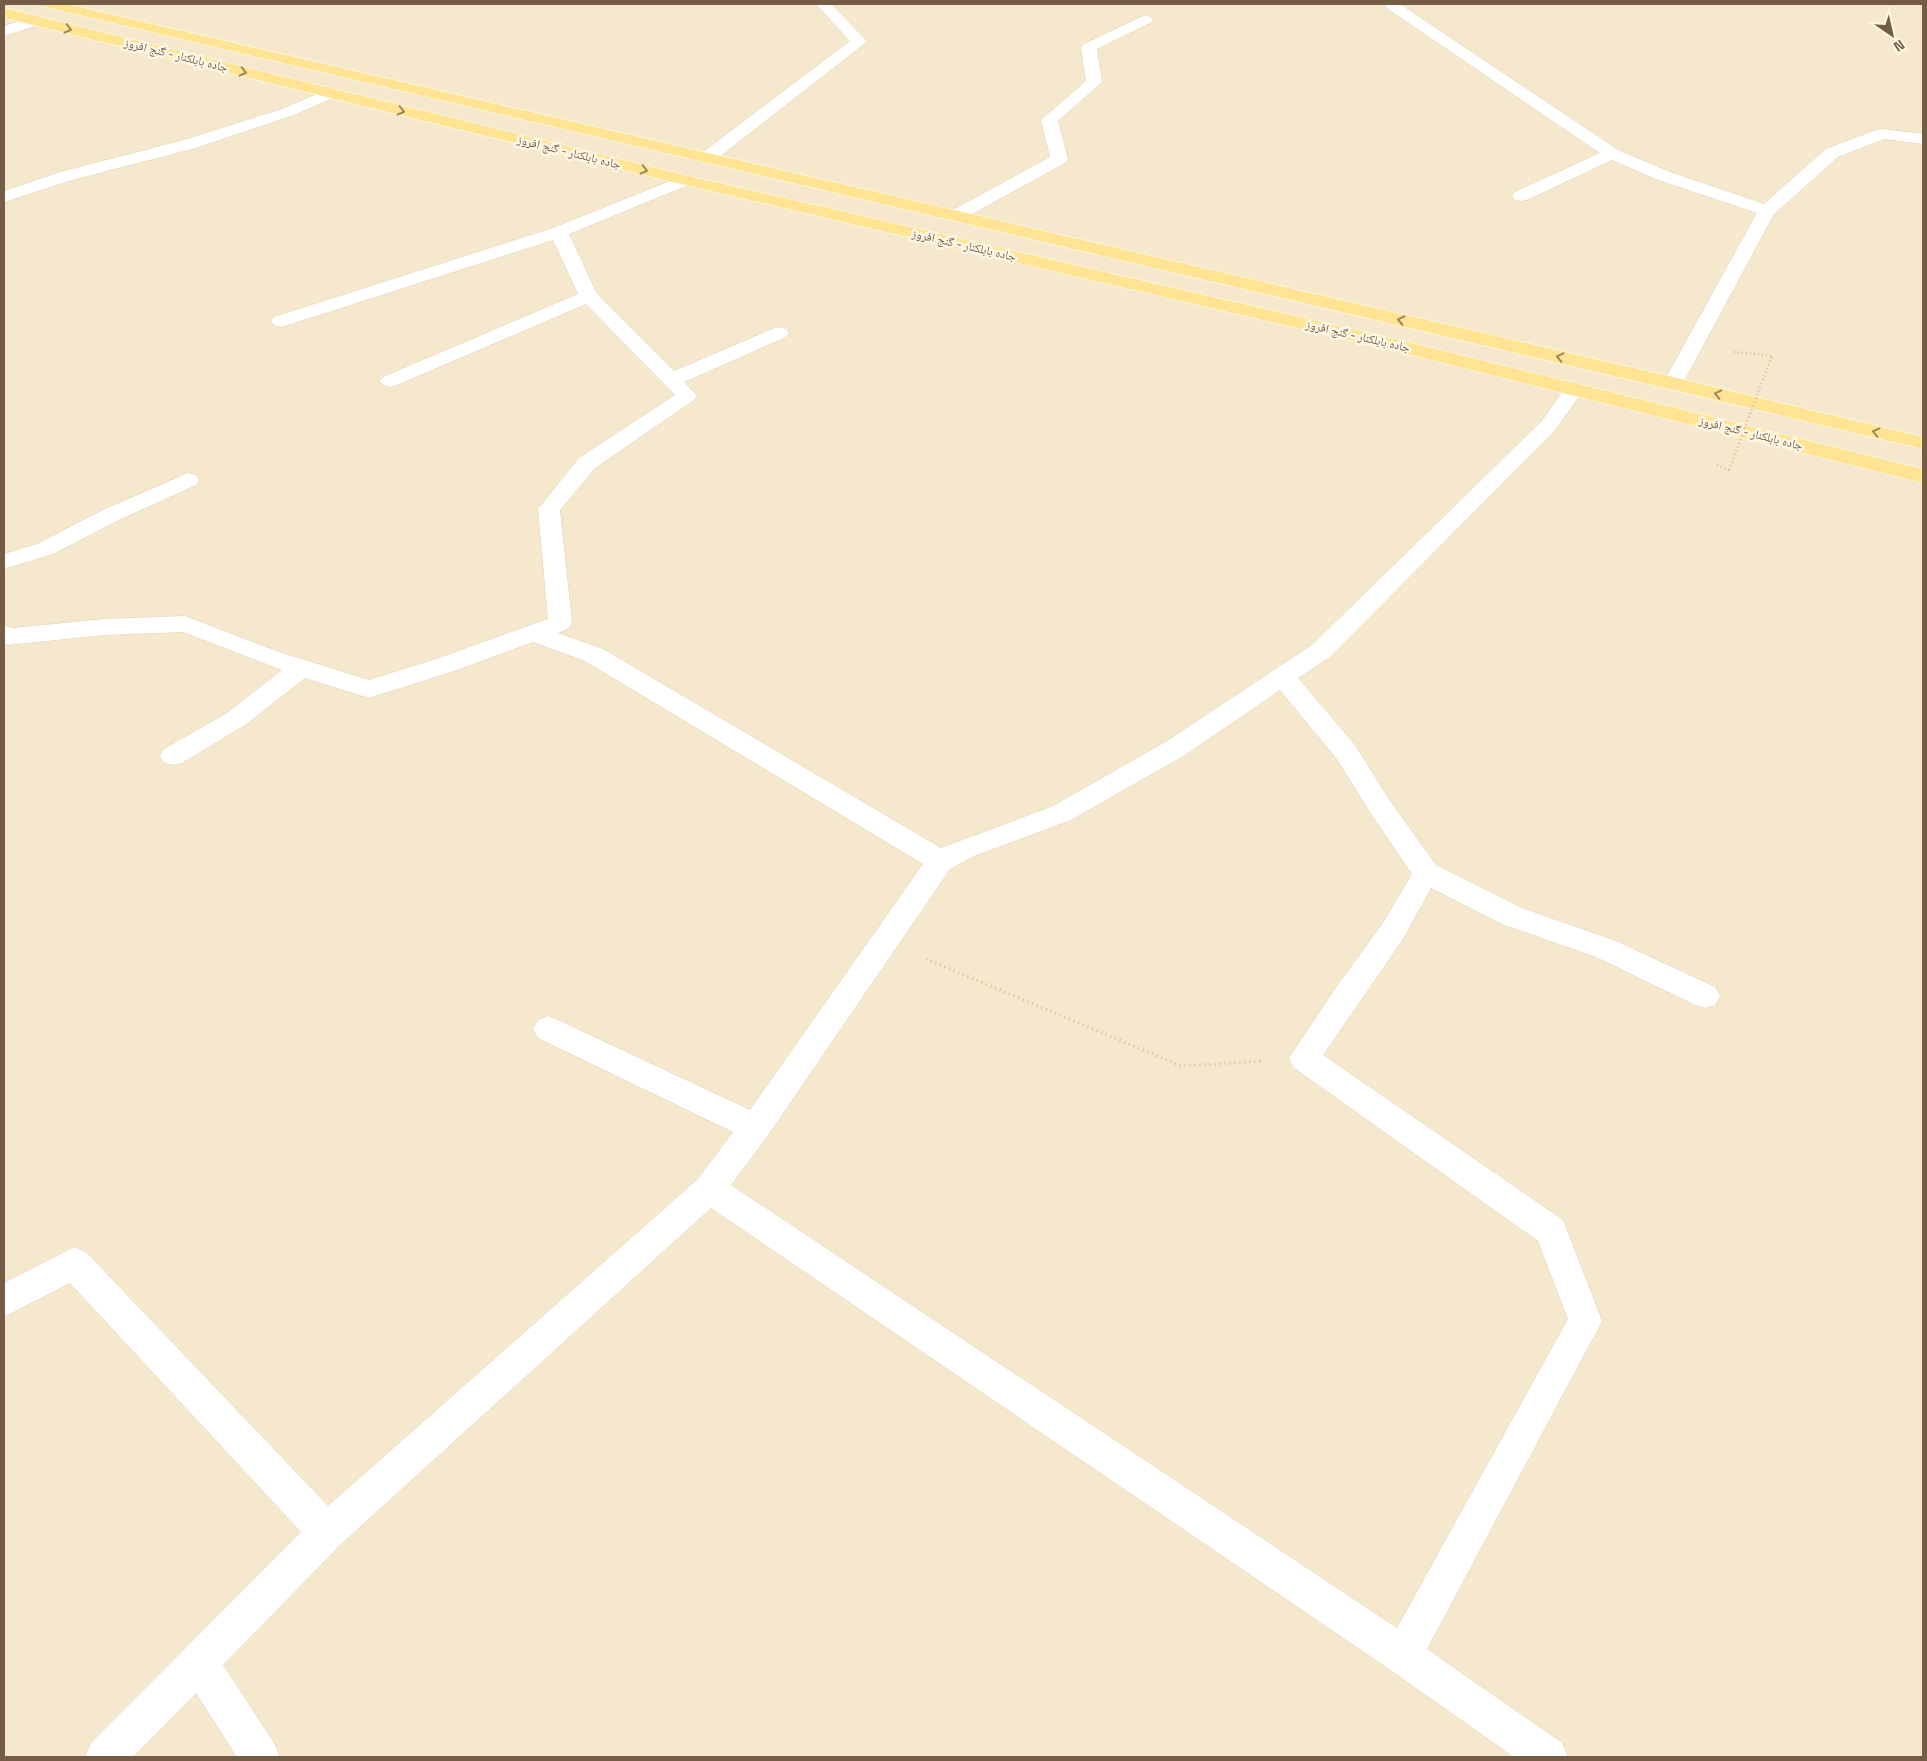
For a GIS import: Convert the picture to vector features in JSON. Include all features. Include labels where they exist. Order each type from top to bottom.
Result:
[{"type":"main road","name":"جاده بابلکنار - گنج افروز","points":[[50,4],[1923,443]]},
{"type":"main road","name":"جاده بابلکنار - گنج افروز","points":[[4,14],[685,180],[1400,346],[1923,476]]},
{"type":"main road","points":[[1033,260],[1052,238]]},
{"type":"street","points":[[708,157],[859,41],[823,4]]},
{"type":"street","points":[[1393,6],[1612,154],[1664,176],[1767,211]]},
{"type":"street","points":[[957,216],[1059,159],[1049,120],[1094,82],[1089,46],[1145,20]]},
{"type":"street","points":[[4,31],[36,21]]},
{"type":"street","points":[[4,197],[66,176],[190,144],[288,112],[331,94]]},
{"type":"street","points":[[1673,383],[1767,211],[1832,153],[1882,134],[1923,139]]},
{"type":"street","points":[[1521,196],[1612,154]]},
{"type":"street","points":[[281,322],[560,232],[685,180]]},
{"type":"street","points":[[5,642],[104,627],[185,624],[270,658],[369,689],[448,664],[560,623],[549,510],[587,463],[687,396],[589,296],[560,232]]},
{"type":"street","points":[[390,381],[589,296]]},
{"type":"street","points":[[671,380],[779,333]]},
{"type":"street","points":[[105,1757],[326,1532],[709,1188],[755,1128],[940,861],[964,849],[1062,814],[1176,748],[1321,651],[1549,425],[1574,389]]},
{"type":"street","points":[[4,562],[45,549],[111,515],[188,480]]},
{"type":"street","points":[[534,633],[594,655],[940,861]]},
{"type":"street","points":[[173,756],[236,719],[301,668]]},
{"type":"street","points":[[1282,676],[1346,752],[1379,806],[1426,873],[1512,916],[1606,949],[1704,996]]},
{"type":"street","points":[[1402,1655],[1586,1321],[1551,1231],[1304,1058],[1393,931],[1426,873]]},
{"type":"street","points":[[548,1028],[755,1128]]},
{"type":"street","points":[[709,1188],[1402,1655],[1542,1755]]},
{"type":"street","points":[[4,1301],[74,1263],[326,1532]]},
{"type":"street","points":[[199,1662],[260,1757]]},
{"type":"path","points":[[1729,470],[1772,356],[1734,352]]},
{"type":"path","points":[[885,942],[1181,1066],[1304,1058]]},
{"type":"shaded area","points":[[4,4],[1923,4],[1923,1757],[4,1757]]}]
